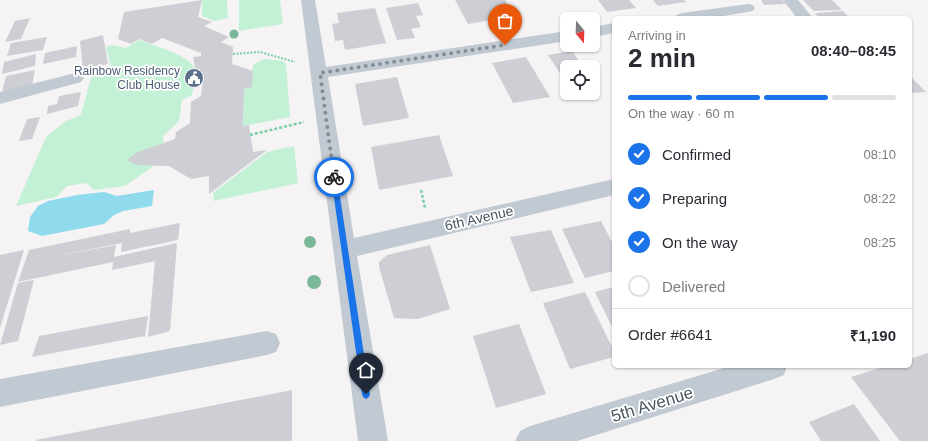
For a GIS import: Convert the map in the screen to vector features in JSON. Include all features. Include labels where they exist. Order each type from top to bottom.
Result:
[{"type":"street","points":[[308,0],[319,66],[344,250],[373,441]]},
{"type":"street","points":[[790,0],[803,16]]},
{"type":"street","points":[[695,16],[748,8]]},
{"type":"street","points":[[600,31],[612,28]]},
{"type":"street","points":[[319,66],[560,37]]},
{"type":"street","points":[[0,98],[75,78]]},
{"type":"street","name":"6th Avenue","points":[[344,250],[612,187]]},
{"type":"street","points":[[0,393],[267,343]]},
{"type":"street","name":"5th Avenue","points":[[530,441],[767,368]]},
{"type":"path","points":[[233,54],[260,52],[292,62],[319,66]]},
{"type":"path","points":[[250,134],[326,116]]},
{"type":"green space","points":[[202,0],[227,0],[228,18],[214,21],[202,16]]},
{"type":"green space","points":[[239,0],[280,0],[283,24],[239,31]]},
{"type":"green space","points":[[139,40],[179,55],[192,64],[195,70],[192,95],[182,100],[179,121],[163,136],[165,158],[125,186],[94,190],[87,183],[67,186],[56,197],[16,206],[46,137],[66,121],[81,115],[92,74],[111,67],[106,47],[111,45],[126,48]]},
{"type":"green space","points":[[264,59],[283,61],[286,64],[290,117],[243,126],[244,89],[252,87],[252,69],[254,64]]},
{"type":"green space","points":[[294,146],[298,183],[214,201],[213,193],[267,152]]},
{"type":"water","points":[[154,190],[152,206],[123,211],[114,215],[104,224],[42,236],[28,231],[30,217],[38,206],[48,201],[77,195],[104,192],[117,196]]},
{"type":"building","points":[[202,0],[198,17],[212,22],[204,26],[229,37],[221,42],[233,47],[232,64],[253,71],[252,87],[244,89],[243,126],[249,125],[253,152],[267,150],[209,194],[209,176],[191,179],[169,166],[137,165],[127,160],[138,152],[175,139],[176,132],[190,123],[191,102],[201,96],[203,80],[199,78],[199,73],[196,74],[193,57],[201,56],[201,53],[162,38],[152,44],[139,39],[131,44],[118,39],[124,12]]},
{"type":"building","points":[[455,0],[505,0],[515,16],[468,24]]},
{"type":"building","points":[[598,0],[629,0],[636,8],[607,12]]},
{"type":"building","points":[[653,0],[684,0],[686,2],[658,6]]},
{"type":"building","points":[[761,0],[782,0],[786,4],[764,5]]},
{"type":"building","points":[[803,0],[832,0],[842,10],[814,11]]},
{"type":"building","points":[[418,3],[423,15],[416,16],[421,27],[411,29],[415,38],[397,40],[386,8]]},
{"type":"building","points":[[375,8],[386,43],[345,50],[343,40],[335,41],[332,24],[339,23],[337,13]]},
{"type":"building","points":[[843,11],[848,16],[817,16],[815,13]]},
{"type":"building","points":[[30,18],[21,39],[5,42],[15,21]]},
{"type":"building","points":[[103,35],[108,64],[83,70],[80,41]]},
{"type":"building","points":[[47,37],[43,50],[7,56],[11,43]]},
{"type":"building","points":[[77,46],[76,57],[43,64],[45,53]]},
{"type":"building","points":[[573,52],[578,60],[560,60],[560,73],[548,55]]},
{"type":"building","points":[[36,54],[35,66],[2,74],[4,62]]},
{"type":"building","points":[[526,57],[550,97],[513,103],[492,63]]},
{"type":"building","points":[[35,70],[32,86],[2,92],[6,76]]},
{"type":"building","points":[[397,77],[409,118],[363,126],[355,84]]},
{"type":"building","points":[[912,78],[926,92],[912,93]]},
{"type":"building","points":[[81,92],[78,106],[47,114],[48,106],[57,104],[59,96]]},
{"type":"building","points":[[40,117],[32,139],[19,141],[27,119]]},
{"type":"building","points":[[439,135],[453,176],[379,190],[371,147]]},
{"type":"building","points":[[601,221],[612,242],[612,271],[585,278],[562,229]]},
{"type":"building","points":[[180,223],[178,240],[121,252],[122,243],[51,257],[116,245],[114,257],[177,243],[170,331],[148,337],[155,261],[112,270],[113,262],[18,282],[29,250],[130,229],[130,233]]},
{"type":"building","points":[[551,230],[574,283],[531,292],[510,237]]},
{"type":"building","points":[[430,245],[450,309],[418,319],[394,318],[379,267],[379,262],[387,255]]},
{"type":"building","points":[[24,250],[0,328],[0,255]]},
{"type":"building","points":[[34,280],[18,341],[0,345],[18,283]]},
{"type":"building","points":[[612,288],[612,327],[595,292]]},
{"type":"building","points":[[585,292],[612,347],[612,358],[570,369],[543,303]]},
{"type":"building","points":[[148,316],[145,336],[32,357],[39,336]]},
{"type":"building","points":[[519,324],[546,394],[496,408],[473,336]]},
{"type":"building","points":[[928,353],[928,441],[900,441],[851,377],[880,368],[912,368],[912,358]]},
{"type":"building","points":[[292,390],[292,441],[36,441],[36,440]]},
{"type":"building","points":[[854,404],[880,441],[821,441],[809,422]]},
{"type":"way so far","points":[[334,177],[320,73],[505,45]]},
{"type":"place","name":"Rainbow Residency Club House","points":[[194,78]]},
{"type":"route","points":[[334,177],[366,394]]}]
